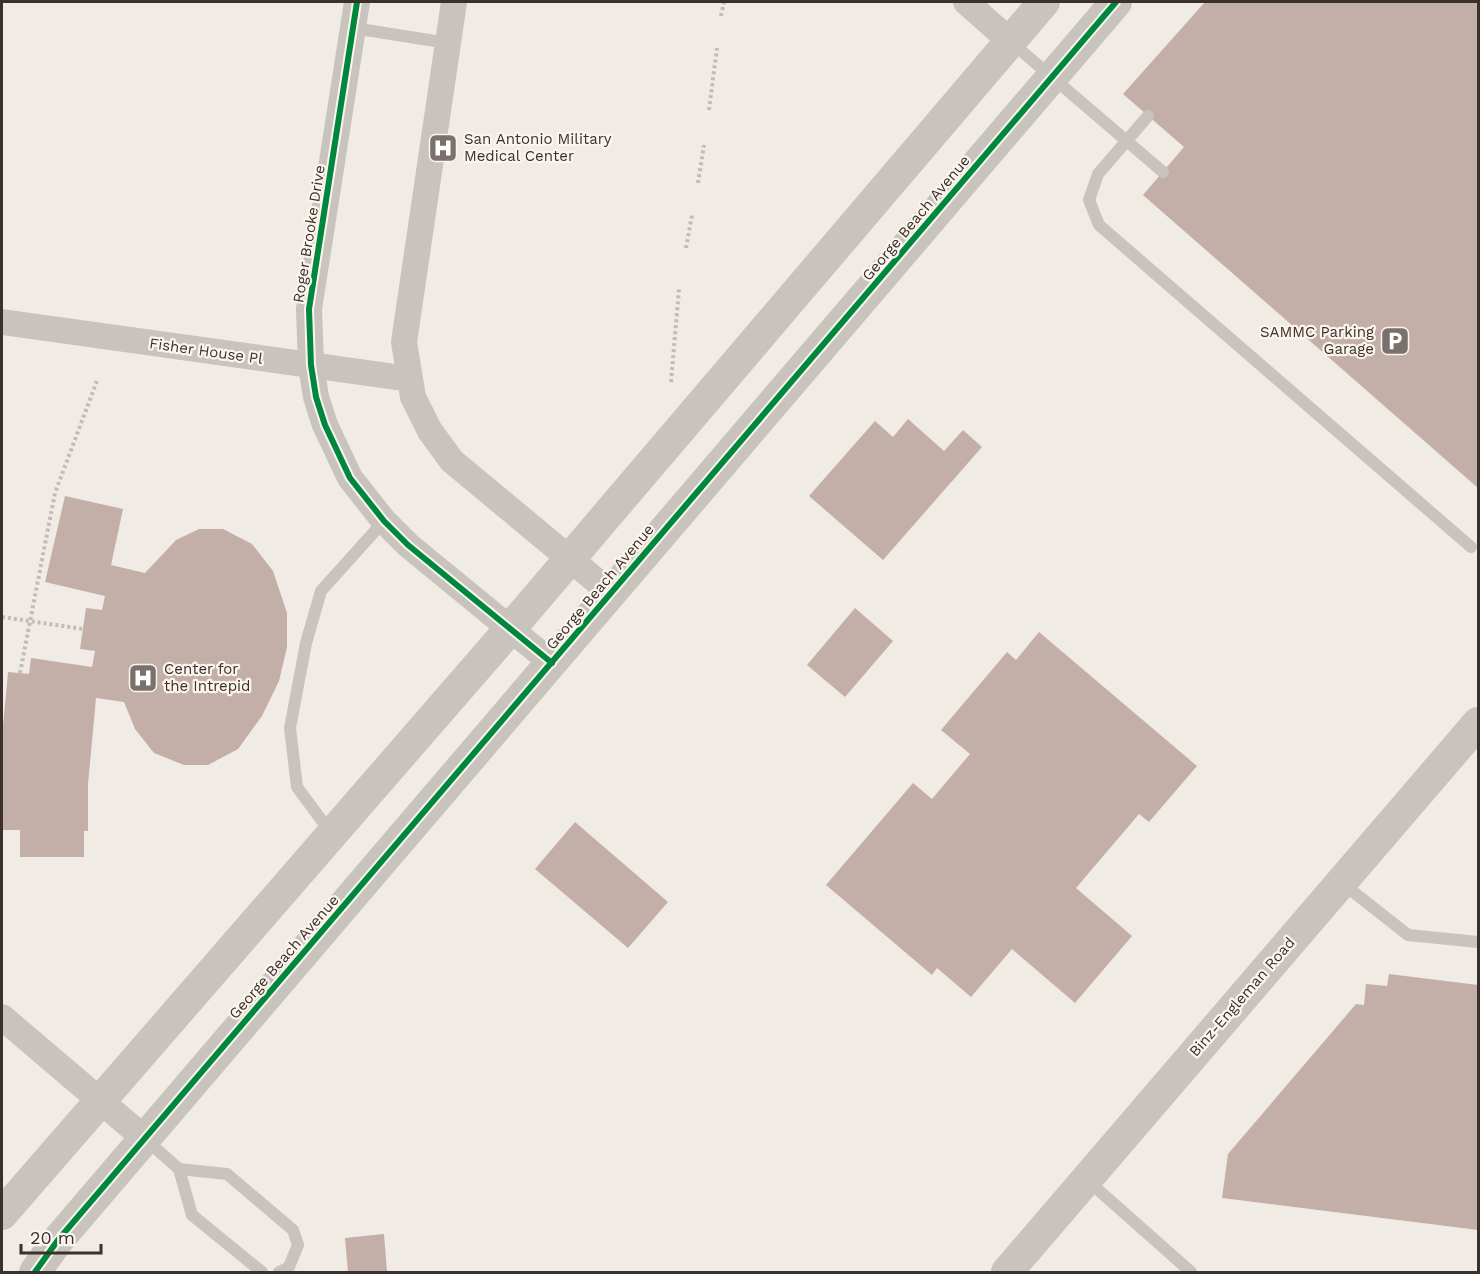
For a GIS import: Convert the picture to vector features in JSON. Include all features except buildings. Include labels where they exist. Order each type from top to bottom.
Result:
[{"type":"street","name":"Roger Brooke Drive","points":[[357,2],[309,309],[311,365],[316,396],[337,452],[351,478],[384,521],[552,663]]},
{"type":"street","points":[[454,2],[404,342],[413,397],[430,431],[452,461],[611,593]]},
{"type":"street","points":[[966,2],[1010,41]]},
{"type":"street","points":[[2,1214],[510,629],[1044,2]]},
{"type":"street","name":"George Beach Avenue","points":[[35,1272],[58,1240],[144,1138],[1116,2]]},
{"type":"street","name":"Fisher House Pl","points":[[2,322],[410,379]]},
{"type":"street","name":"Binz-Engleman Road","points":[[1016,1267],[1086,1179],[1479,723]]},
{"type":"street","points":[[2,1017],[144,1138]]},
{"type":"lane","points":[[353,28],[448,43]]},
{"type":"lane","points":[[1010,41],[1163,172]]},
{"type":"lane","points":[[1148,116],[1098,174],[1089,200],[1099,225],[1471,547]]},
{"type":"lane","points":[[331,833],[297,787],[290,728],[306,643],[321,591],[384,521]]},
{"type":"lane","points":[[1341,882],[1408,935],[1479,942]]},
{"type":"lane","points":[[144,1138],[179,1169],[192,1215],[262,1272]]},
{"type":"lane","points":[[179,1169],[227,1174],[293,1230],[298,1245],[289,1267],[279,1272]]},
{"type":"lane","points":[[1086,1179],[1191,1272]]},
{"type":"path","points":[[721,16],[724,2]]},
{"type":"path","points":[[709,110],[717,48]]},
{"type":"path","points":[[698,183],[704,145]]},
{"type":"path","points":[[686,248],[692,215]]},
{"type":"path","points":[[671,382],[679,289]]},
{"type":"path","points":[[20,673],[56,493],[98,378]]},
{"type":"path","points":[[2,617],[83,629]]},
{"type":"cycle path","points":[[357,2],[309,309],[311,365],[316,397],[325,425],[350,478],[384,521],[408,545],[552,663]]},
{"type":"cycle path","points":[[35,1272],[58,1240],[1116,2]]},
{"type":"place","name":"San Antonio Military Medical Center","points":[[443,148]]},
{"type":"place","name":"SAMMC Parking Garage","points":[[1395,341]]},
{"type":"place","name":"Center for the Intrepid","points":[[143,678]]}]
